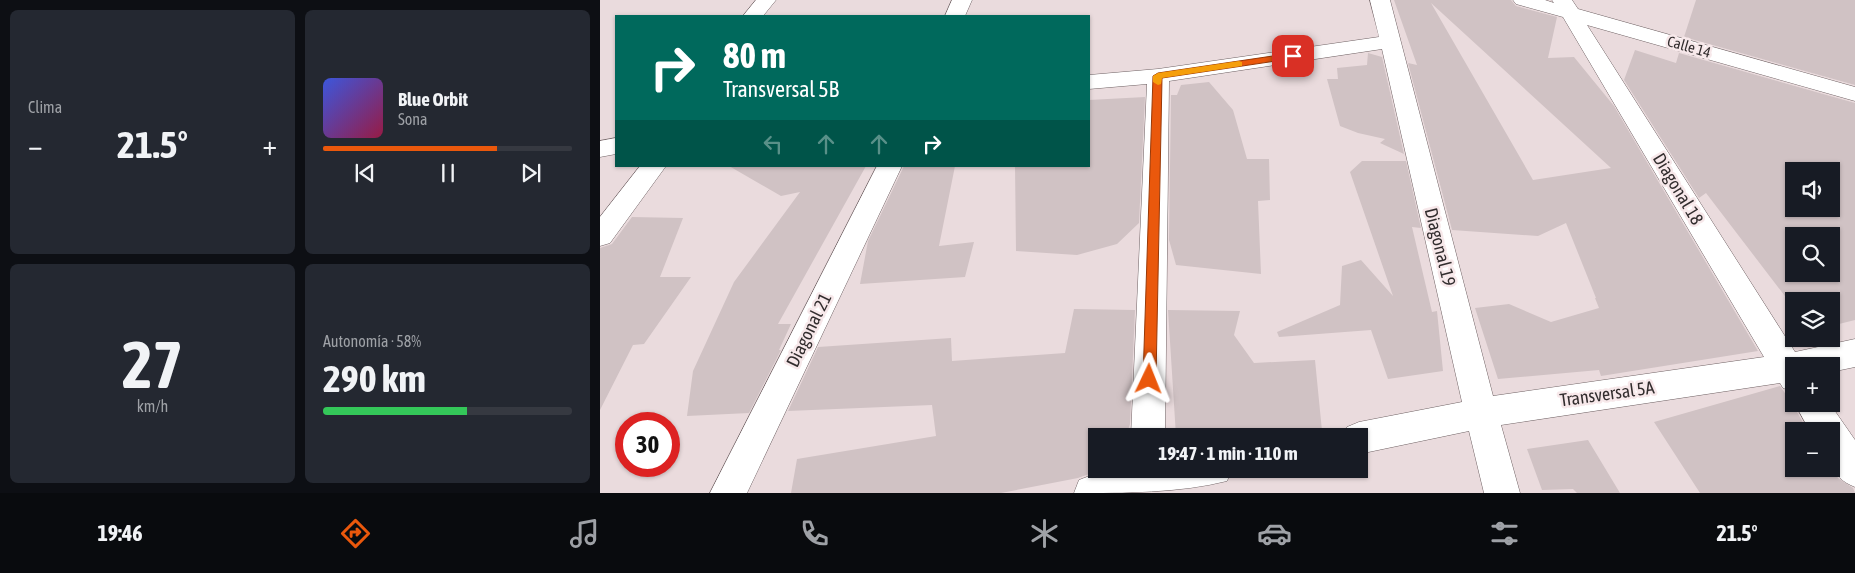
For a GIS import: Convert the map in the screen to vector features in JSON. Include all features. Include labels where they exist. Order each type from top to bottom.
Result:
[{"type":"street","points":[[754,15],[766,0]]},
{"type":"street","points":[[955,15],[962,0]]},
{"type":"street","name":"Diagonal 19","points":[[1380,0],[1480,413],[1502,493]]},
{"type":"street","name":"Calle 14","points":[[1523,0],[1567,6],[1850,96]]},
{"type":"street","name":"Diagonal 18","points":[[1567,6],[1785,365]]},
{"type":"street","points":[[1090,82],[1158,76],[1389,42]]},
{"type":"street","points":[[1148,428],[1158,76]]},
{"type":"street","points":[[600,148],[615,146]]},
{"type":"street","points":[[600,236],[653,167]]},
{"type":"street","name":"Diagonal 21","points":[[728,493],[890,167]]},
{"type":"street","name":"Transversal 5A","points":[[1840,358],[1855,353]]},
{"type":"street","name":"Transversal 5A","points":[[1368,436],[1480,413],[1785,374]]},
{"type":"street","points":[[1840,448],[1855,470]]},
{"type":"street","points":[[1092,493],[1167,478]]},
{"type":"building","points":[[1394,0],[1511,0],[1516,6],[1557,17],[1548,58],[1574,57],[1614,106],[1758,351],[1601,376],[1599,370],[1498,379],[1475,308],[1509,304],[1551,322],[1599,308],[1566,223],[1538,236],[1452,230],[1408,63],[1417,65]],"holes":[[[1431,3],[1611,168],[1533,180]]]},
{"type":"building","points":[[1696,0],[1855,0],[1855,85],[1684,37]]},
{"type":"building","points":[[1635,50],[1676,63],[1679,53],[1855,103],[1855,320],[1840,324],[1840,292],[1785,292],[1785,296],[1706,193],[1699,198],[1624,80]]},
{"type":"building","points":[[1368,53],[1382,57],[1404,154],[1380,143],[1385,139],[1358,133],[1340,126],[1327,79],[1338,79],[1337,68],[1367,65]]},
{"type":"building","points":[[1209,82],[1233,110],[1247,159],[1269,159],[1270,200],[1258,201],[1261,274],[1176,265],[1169,240],[1171,95],[1177,95],[1181,85]]},
{"type":"building","points":[[1145,97],[1139,223],[1117,244],[1077,255],[1016,251],[1015,167],[1090,167],[1090,100]]},
{"type":"building","points":[[1362,161],[1406,161],[1421,228],[1412,227],[1432,312],[1437,311],[1443,371],[1388,379],[1371,330],[1279,337],[1277,332],[1340,305],[1342,266],[1361,260],[1393,296],[1350,172]]},
{"type":"building","points":[[731,167],[865,167],[778,324],[791,324],[779,350],[781,350],[749,413],[687,416],[693,371],[734,282],[800,192],[781,196]]},
{"type":"building","points":[[904,167],[955,167],[939,246],[974,242],[965,277],[860,284],[868,241]]},
{"type":"building","points":[[632,217],[683,218],[660,277],[691,277],[644,344],[633,345],[600,410],[600,248],[612,244]]},
{"type":"building","points":[[1074,309],[1135,310],[1130,424],[1129,428],[1088,428],[1088,474],[1001,493],[791,493],[797,459],[936,436],[932,405],[788,411],[818,347],[951,338],[952,361],[1065,353]]},
{"type":"building","points":[[1168,310],[1240,311],[1234,335],[1254,363],[1315,360],[1322,428],[1175,428]]},
{"type":"building","points":[[1780,386],[1785,393],[1785,412],[1797,412],[1803,422],[1785,422],[1785,477],[1837,477],[1853,488],[1855,493],[1700,493],[1654,422]]},
{"type":"building","points":[[1588,440],[1620,493],[1577,493],[1573,489],[1542,490],[1527,449]]},
{"type":"slow traffic","points":[[1158,82],[1158,76],[1239,64]]},
{"type":"route","points":[[1149,379],[1158,76],[1293,56]]}]
